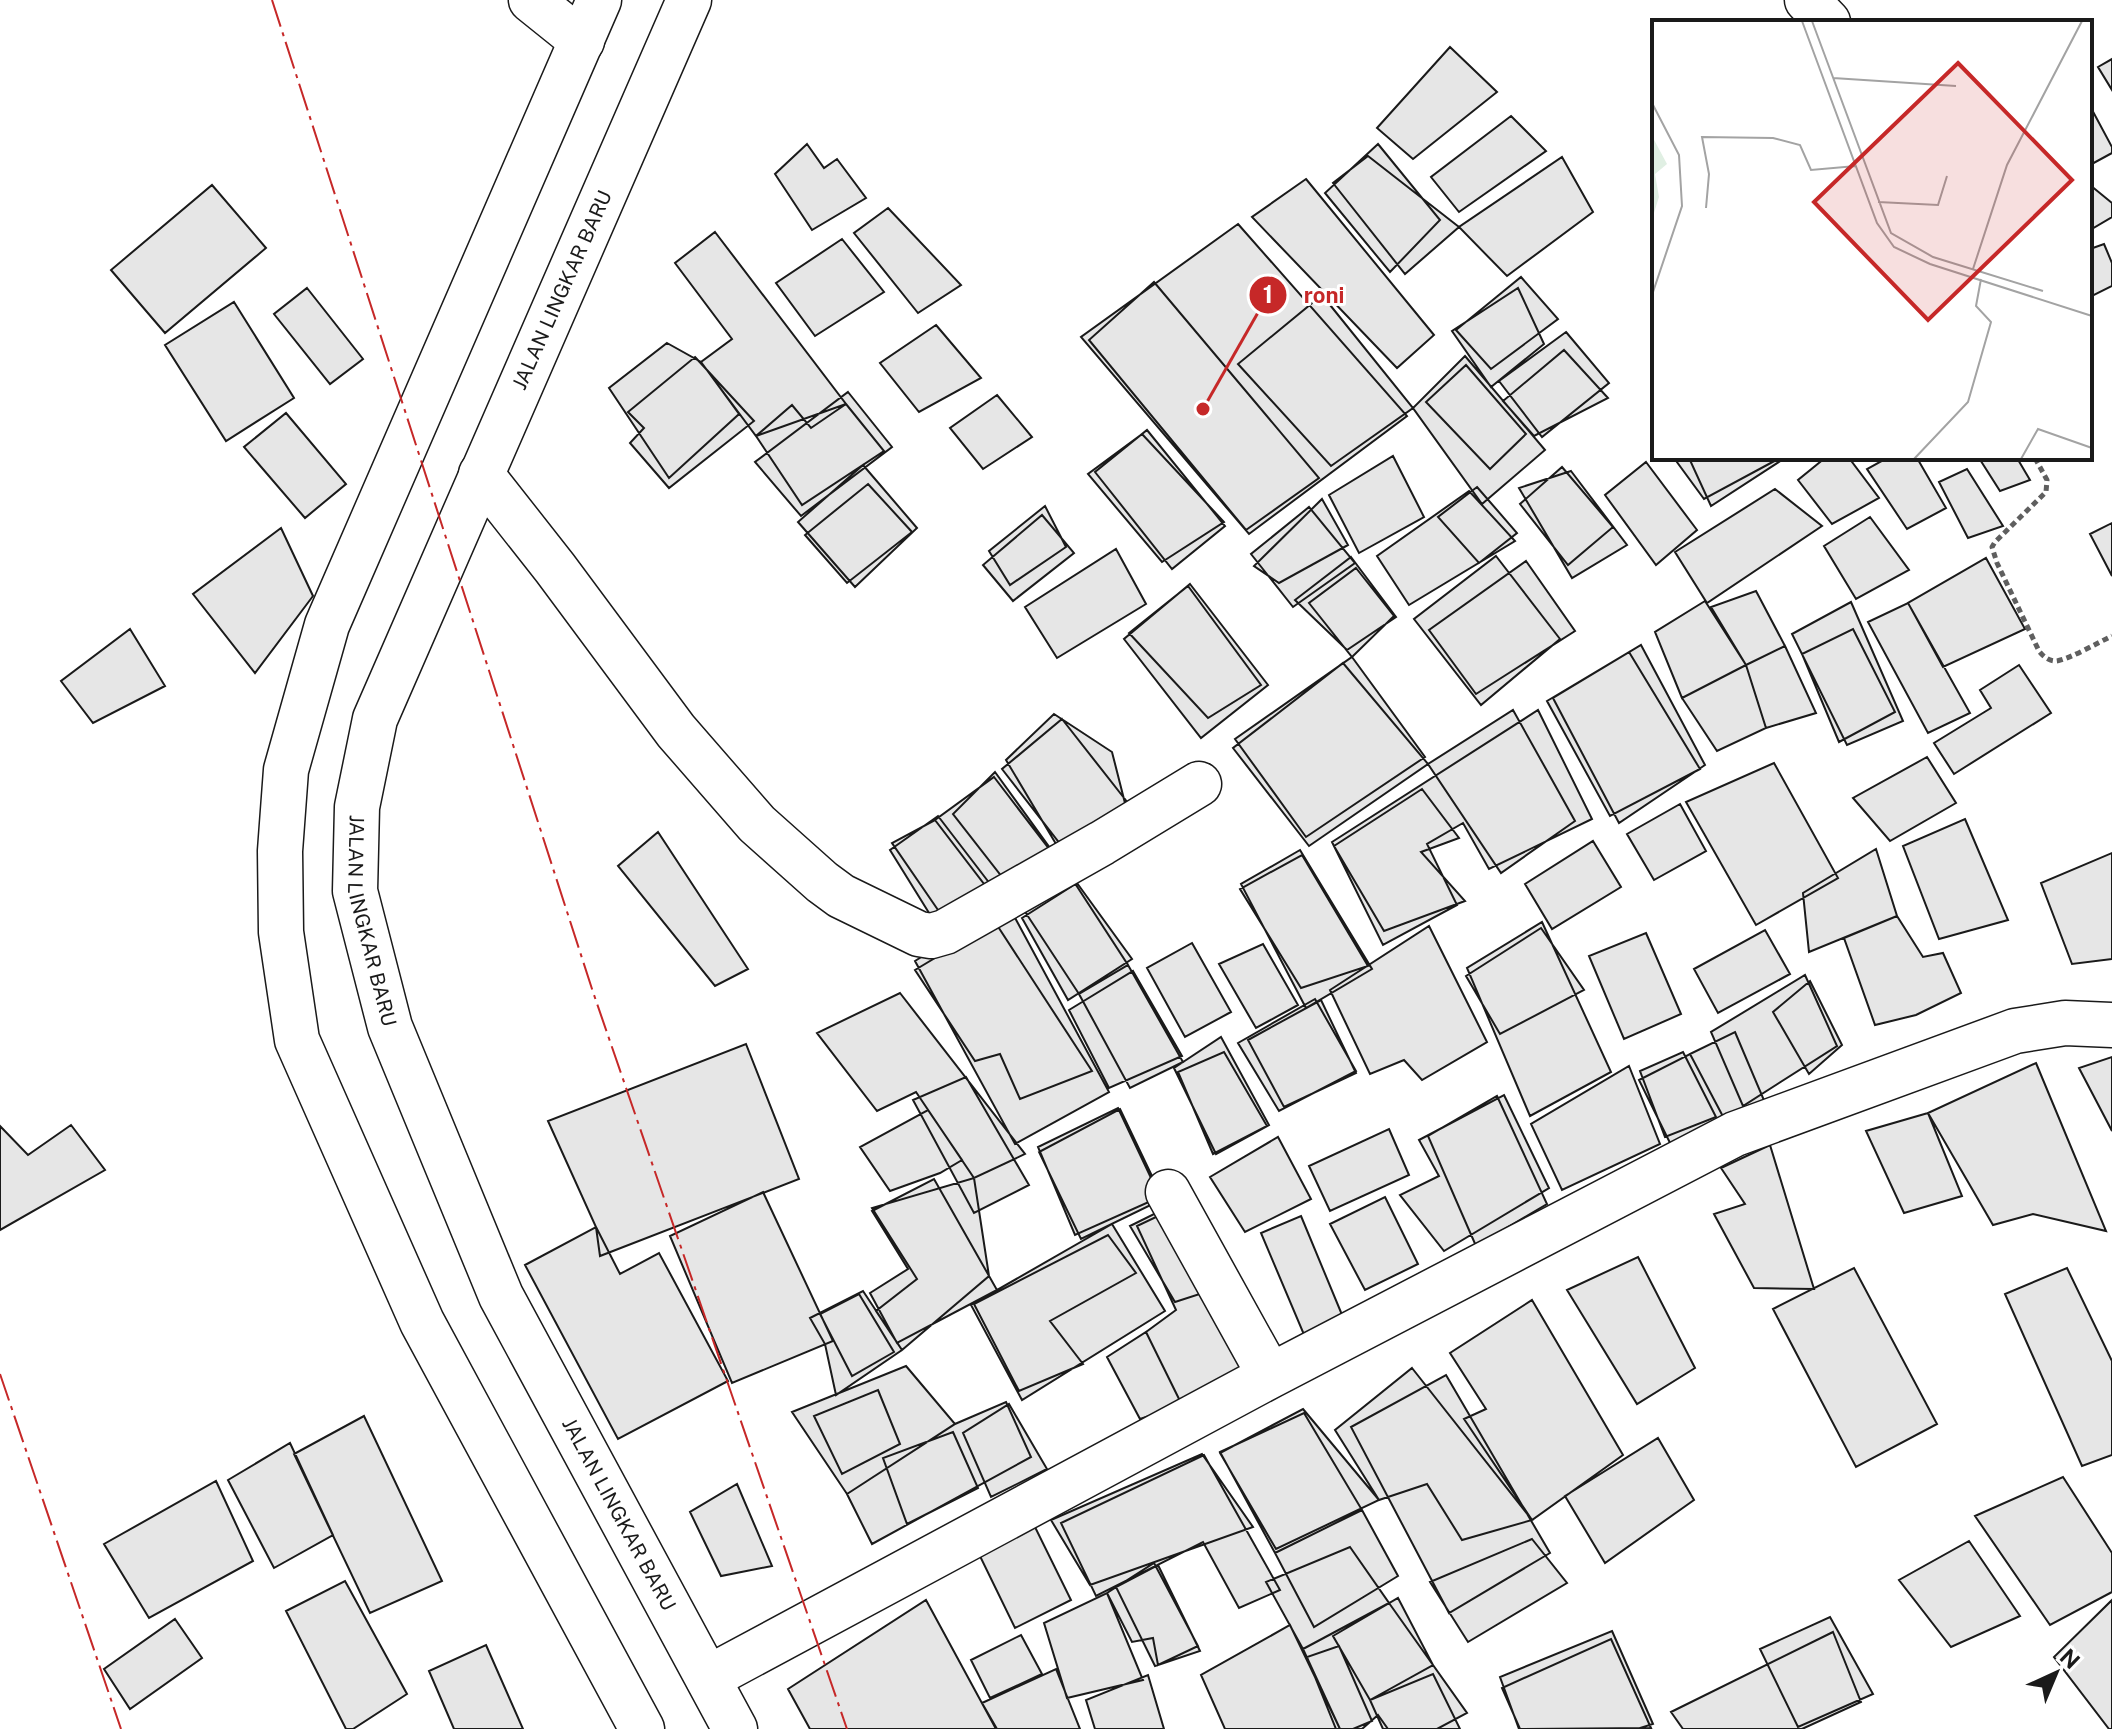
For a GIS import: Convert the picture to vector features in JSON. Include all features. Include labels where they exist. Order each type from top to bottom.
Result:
[{"type":"main road","points":[[531,0],[582,41]]},
{"type":"main road","points":[[599,0],[327,625],[286,770],[280,851],[281,932],[297,1040],[422,1322],[642,1729]]},
{"type":"main road","name":"JALAN LINGKAR BARU","points":[[689,0],[375,719],[357,807],[355,891],[390,1027],[501,1296],[735,1729]]},
{"type":"main road","points":[[1807,0],[1826,20]]},
{"type":"main road","points":[[481,474],[676,731],[757,824],[841,896],[919,934],[931,936],[945,932],[1199,784]]},
{"type":"main road","points":[[708,1678],[1270,1376],[1735,1134],[2015,1031],[2065,1023],[2112,1025]]},
{"type":"main road","points":[[1168,1192],[1270,1376]]},
{"type":"path","points":[[2036,460],[2047,480],[2046,492],[1995,542],[1992,547],[1997,563],[2044,658],[2055,661],[2112,636]]},
{"type":"building","points":[[1450,47],[1497,92],[1413,159],[1377,128]]},
{"type":"building","points":[[2112,59],[2112,90],[2098,67]]},
{"type":"building","points":[[2092,110],[2112,147],[2112,153],[2092,164]]},
{"type":"building","points":[[1511,116],[1546,151],[1459,212],[1431,177]]},
{"type":"building","points":[[807,144],[824,168],[837,159],[866,198],[812,230],[775,174]]},
{"type":"building","points":[[1378,144],[1440,220],[1390,272],[1325,193]]},
{"type":"building","points":[[1368,156],[1459,227],[1405,274],[1333,183]]},
{"type":"building","points":[[1562,157],[1593,212],[1507,276],[1459,227]]},
{"type":"building","points":[[1306,179],[1434,335],[1397,368],[1252,217]]},
{"type":"building","points":[[212,185],[266,248],[165,333],[111,270]]},
{"type":"building","points":[[2092,187],[2112,203],[2112,217],[2092,229]]},
{"type":"building","points":[[888,208],[961,285],[918,313],[854,233]]},
{"type":"building","points":[[1238,224],[1407,416],[1249,534],[1081,337]]},
{"type":"building","points":[[715,232],[846,404],[756,436],[701,362],[732,339],[675,263]]},
{"type":"building","points":[[842,239],[884,292],[815,336],[776,283]]},
{"type":"building","points":[[2104,244],[2112,263],[2112,286],[2092,296],[2092,248]]},
{"type":"building","points":[[1521,277],[1558,319],[1491,369],[1456,330]]},
{"type":"building","points":[[1154,282],[1319,478],[1246,530],[1089,340]]},
{"type":"building","points":[[307,288],[363,359],[330,384],[274,314]]},
{"type":"building","points":[[1518,288],[1544,344],[1491,387],[1452,331]]},
{"type":"building","points":[[1322,295],[1413,408],[1331,466],[1238,364]]},
{"type":"building","points":[[234,302],[294,398],[226,441],[165,345]]},
{"type":"building","points":[[936,325],[981,378],[919,412],[880,363]]},
{"type":"building","points":[[1566,332],[1609,383],[1542,437],[1499,381]]},
{"type":"building","points":[[667,343],[701,362],[739,414],[669,478],[609,388]]},
{"type":"building","points":[[1564,350],[1608,398],[1534,436],[1503,401]]},
{"type":"building","points":[[1465,356],[1545,450],[1482,504],[1413,408]]},
{"type":"building","points":[[695,357],[754,421],[669,488],[630,443],[644,428],[628,412]]},
{"type":"building","points":[[1466,365],[1526,434],[1490,469],[1426,402]]},
{"type":"building","points":[[848,392],[892,447],[801,516],[755,462]]},
{"type":"building","points":[[997,395],[1032,437],[983,469],[950,428]]},
{"type":"building","points":[[846,404],[884,451],[802,505],[756,436],[792,405],[811,428]]},
{"type":"building","points":[[286,413],[346,484],[305,518],[244,447]]},
{"type":"building","points":[[1147,430],[1225,526],[1172,569],[1095,472]]},
{"type":"building","points":[[1142,434],[1224,522],[1162,562],[1088,474]]},
{"type":"building","points":[[1393,456],[1424,517],[1359,553],[1329,495]]},
{"type":"building","points":[[1675,460],[1776,460],[1704,499]]},
{"type":"building","points":[[1690,460],[1782,460],[1711,506]]},
{"type":"building","points":[[1823,460],[1850,460],[1879,498],[1832,524],[1798,480]]},
{"type":"building","points":[[1883,460],[1918,460],[1946,508],[1907,529],[1867,469]]},
{"type":"building","points":[[1980,460],[2018,460],[2030,480],[2000,491]]},
{"type":"building","points":[[1646,462],[1697,530],[1656,565],[1605,495]]},
{"type":"building","points":[[863,465],[917,528],[855,587],[798,522]]},
{"type":"building","points":[[1562,467],[1613,527],[1568,565],[1520,504]]},
{"type":"building","points":[[1967,469],[2003,526],[1968,538],[1939,482]]},
{"type":"building","points":[[1571,471],[1627,545],[1572,578],[1519,488]]},
{"type":"building","points":[[868,484],[912,532],[847,583],[805,535]]},
{"type":"building","points":[[1477,487],[1517,533],[1479,563],[1438,517]]},
{"type":"building","points":[[1775,489],[1822,526],[1707,603],[1675,552]]},
{"type":"building","points":[[1469,491],[1515,541],[1409,605],[1377,556]]},
{"type":"building","points":[[1322,499],[1348,545],[1279,583],[1254,566]]},
{"type":"building","points":[[1045,506],[1066,547],[1010,585],[989,551]]},
{"type":"building","points":[[1309,507],[1355,563],[1293,607],[1251,554]]},
{"type":"building","points":[[1042,515],[1074,553],[1013,601],[983,565]]},
{"type":"building","points":[[1870,517],[1909,570],[1856,599],[1824,546]]},
{"type":"building","points":[[2112,523],[2112,576],[2090,534]]},
{"type":"building","points":[[281,528],[313,596],[255,673],[193,594]]},
{"type":"building","points":[[1116,549],[1146,604],[1057,658],[1025,607]]},
{"type":"building","points":[[1496,556],[1560,639],[1481,705],[1414,619]]},
{"type":"building","points":[[1351,557],[1396,617],[1347,650],[1295,600]]},
{"type":"building","points":[[1986,558],[2025,629],[1943,667],[1908,603]]},
{"type":"building","points":[[1526,561],[1575,631],[1476,694],[1429,630]]},
{"type":"building","points":[[1356,568],[1394,616],[1352,657],[1309,603]]},
{"type":"building","points":[[1190,584],[1268,685],[1201,738],[1124,639]]},
{"type":"building","points":[[1188,586],[1261,685],[1208,718],[1129,633]]},
{"type":"building","points":[[1756,591],[1785,646],[1746,665],[1711,607]]},
{"type":"building","points":[[1705,601],[1746,665],[1682,698],[1655,632]]},
{"type":"building","points":[[1851,602],[1903,721],[1847,745],[1792,634]]},
{"type":"building","points":[[1908,603],[1970,713],[1928,733],[1868,622]]},
{"type":"building","points":[[130,629],[165,686],[93,723],[61,681]]},
{"type":"building","points":[[1853,629],[1895,712],[1839,742],[1802,654]]},
{"type":"building","points":[[1641,645],[1705,765],[1619,823],[1553,698]]},
{"type":"building","points":[[1785,646],[1816,713],[1766,728],[1746,665]]},
{"type":"building","points":[[1629,652],[1700,769],[1610,816],[1547,701]]},
{"type":"building","points":[[1352,657],[1425,757],[1306,837],[1235,739]]},
{"type":"building","points":[[1343,663],[1428,764],[1309,846],[1233,748]]},
{"type":"building","points":[[1746,665],[1766,728],[1717,751],[1682,698]]},
{"type":"building","points":[[2019,665],[2051,713],[1954,774],[1934,743],[1991,708],[1980,690]]},
{"type":"building","points":[[1513,710],[1575,821],[1501,873],[1428,764]]},
{"type":"building","points":[[1538,710],[1592,819],[1489,869],[1463,823],[1427,844],[1457,905],[1383,945],[1332,842]]},
{"type":"building","points":[[1054,714],[1112,752],[1127,811],[1056,844],[1006,760]]},
{"type":"building","points":[[1062,719],[1128,803],[1068,854],[1002,769]]},
{"type":"building","points":[[1927,757],[1956,803],[1890,841],[1853,798]]},
{"type":"building","points":[[1774,763],[1838,878],[1756,925],[1686,802]]},
{"type":"building","points":[[995,772],[1058,859],[1006,882],[953,814]]},
{"type":"building","points":[[994,777],[1056,858],[994,897],[935,820]]},
{"type":"building","points":[[1422,789],[1459,838],[1421,852],[1465,901],[1384,931],[1334,846]]},
{"type":"building","points":[[1680,804],[1706,851],[1654,880],[1627,834]]},
{"type":"building","points":[[938,816],[997,893],[934,921],[890,850]]},
{"type":"building","points":[[1965,819],[2008,920],[1939,939],[1903,846]]},
{"type":"building","points":[[935,820],[994,897],[949,926],[892,843]]},
{"type":"building","points":[[658,832],[748,969],[715,986],[618,866]]},
{"type":"building","points":[[1593,841],[1621,887],[1552,929],[1525,884]]},
{"type":"building","points":[[1876,849],[1897,916],[1809,952],[1803,893]]},
{"type":"building","points":[[1300,850],[1372,969],[1306,1008],[1241,884]]},
{"type":"building","points":[[2112,853],[2112,959],[2072,964],[2041,883]]},
{"type":"building","points":[[1302,855],[1368,966],[1301,988],[1240,889]]},
{"type":"building","points":[[1065,868],[1128,965],[1079,994],[1014,895]]},
{"type":"building","points":[[1077,883],[1132,959],[1068,1000],[1022,918]]},
{"type":"building","points":[[1007,903],[1109,1092],[1015,1144],[915,961]]},
{"type":"building","points":[[1897,916],[1923,957],[1943,953],[1961,993],[1916,1015],[1875,1025],[1844,938]]},
{"type":"building","points":[[995,922],[1092,1071],[1020,1099],[1000,1054],[975,1061],[915,970]]},
{"type":"building","points":[[1542,922],[1611,1072],[1530,1116],[1467,968]]},
{"type":"building","points":[[1429,926],[1487,1042],[1422,1080],[1404,1060],[1370,1074],[1330,990]]},
{"type":"building","points":[[1541,928],[1584,990],[1500,1034],[1466,976]]},
{"type":"building","points":[[1765,930],[1790,974],[1718,1013],[1694,969]]},
{"type":"building","points":[[1646,933],[1681,1014],[1624,1039],[1589,956]]},
{"type":"building","points":[[1192,943],[1231,1012],[1185,1037],[1147,968]]},
{"type":"building","points":[[1263,944],[1298,1005],[1256,1028],[1219,964]]},
{"type":"building","points":[[1128,965],[1183,1062],[1130,1088],[1079,994]]},
{"type":"building","points":[[1133,971],[1182,1056],[1109,1088],[1069,1010]]},
{"type":"building","points":[[1805,975],[1837,1046],[1743,1106],[1711,1032]]},
{"type":"building","points":[[1810,981],[1842,1045],[1809,1074],[1773,1012]]},
{"type":"building","points":[[900,993],[1025,1154],[974,1178],[916,1092],[877,1111],[817,1033]]},
{"type":"building","points":[[1315,999],[1356,1071],[1279,1111],[1238,1043]]},
{"type":"building","points":[[1321,1000],[1356,1073],[1284,1107],[1248,1040]]},
{"type":"building","points":[[1735,1032],[1766,1105],[1728,1126],[1690,1054]]},
{"type":"building","points":[[1221,1037],[1269,1125],[1216,1154],[1174,1068]]},
{"type":"building","points":[[746,1044],[799,1179],[600,1256],[596,1227],[548,1121]]},
{"type":"building","points":[[1224,1052],[1267,1126],[1213,1154],[1178,1072]]},
{"type":"building","points":[[1683,1052],[1716,1117],[1665,1137],[1640,1071]]},
{"type":"building","points":[[1690,1054],[1728,1126],[1673,1149],[1639,1080]]},
{"type":"building","points":[[2112,1057],[2112,1131],[2079,1068]]},
{"type":"building","points":[[2036,1063],[2106,1231],[2033,1214],[1993,1225],[1928,1113]]},
{"type":"building","points":[[1629,1066],[1660,1144],[1562,1190],[1531,1124]]},
{"type":"building","points":[[966,1077],[1029,1185],[974,1213],[913,1100]]},
{"type":"building","points":[[1504,1095],[1549,1188],[1444,1251],[1400,1195],[1439,1176],[1419,1140]]},
{"type":"building","points":[[1497,1096],[1547,1204],[1476,1246],[1428,1136]]},
{"type":"building","points":[[1118,1108],[1160,1197],[1075,1235],[1038,1147]]},
{"type":"building","points":[[1120,1109],[1163,1199],[1081,1239],[1039,1152]]},
{"type":"building","points":[[928,1110],[962,1160],[940,1173],[890,1191],[860,1147]]},
{"type":"building","points":[[1928,1113],[1962,1196],[1904,1213],[1866,1131]]},
{"type":"building","points":[[71,1125],[105,1170],[0,1230],[0,1126],[28,1155]]},
{"type":"building","points":[[1389,1129],[1409,1175],[1330,1211],[1309,1166]]},
{"type":"building","points":[[1278,1137],[1311,1199],[1245,1232],[1210,1177]]},
{"type":"building","points":[[1770,1145],[1814,1289],[1754,1288],[1714,1214],[1745,1204],[1721,1168]]},
{"type":"building","points":[[974,1178],[989,1276],[902,1350],[876,1311],[917,1279],[872,1208]]},
{"type":"building","points":[[934,1179],[997,1290],[897,1343],[870,1293],[908,1269],[872,1211]]},
{"type":"building","points":[[763,1192],[833,1341],[732,1383],[670,1236]]},
{"type":"building","points":[[1385,1197],[1418,1264],[1365,1290],[1330,1224]]},
{"type":"building","points":[[1177,1207],[1255,1360],[1182,1405],[1146,1332],[1176,1310],[1137,1226]]},
{"type":"building","points":[[1156,1213],[1206,1292],[1175,1302],[1130,1226]]},
{"type":"building","points":[[1301,1216],[1345,1322],[1305,1337],[1261,1233]]},
{"type":"building","points":[[1112,1224],[1165,1311],[1022,1400],[971,1305]]},
{"type":"building","points":[[596,1227],[620,1274],[659,1253],[728,1381],[618,1439],[525,1265]]},
{"type":"building","points":[[1108,1235],[1136,1273],[1050,1321],[1083,1364],[1019,1391],[974,1304]]},
{"type":"building","points":[[1638,1257],[1695,1368],[1637,1404],[1567,1290]]},
{"type":"building","points":[[1854,1268],[1937,1424],[1856,1467],[1773,1309]]},
{"type":"building","points":[[2067,1268],[2112,1361],[2112,1455],[2082,1466],[2005,1294]]},
{"type":"building","points":[[863,1291],[902,1350],[836,1395],[825,1344],[810,1318]]},
{"type":"building","points":[[859,1294],[894,1352],[852,1376],[820,1314]]},
{"type":"building","points":[[1532,1300],[1623,1455],[1532,1520],[1464,1419],[1486,1409],[1450,1353]]},
{"type":"building","points":[[1146,1332],[1182,1405],[1140,1419],[1107,1357]]},
{"type":"building","points":[[906,1366],[955,1424],[847,1494],[792,1412]]},
{"type":"building","points":[[1412,1368],[1532,1520],[1462,1540],[1427,1484],[1379,1500],[1335,1430]]},
{"type":"building","points":[[1446,1375],[1550,1553],[1449,1613],[1351,1427]]},
{"type":"building","points":[[878,1390],[900,1444],[842,1474],[814,1416]]},
{"type":"building","points":[[1006,1402],[1031,1457],[872,1544],[847,1494],[955,1424]]},
{"type":"building","points":[[1009,1404],[1047,1469],[991,1497],[963,1433]]},
{"type":"building","points":[[1303,1409],[1379,1500],[1276,1549],[1220,1453]]},
{"type":"building","points":[[1304,1413],[1362,1510],[1275,1553],[1220,1452]]},
{"type":"building","points":[[364,1416],[442,1581],[370,1613],[294,1454]]},
{"type":"building","points":[[953,1432],[978,1488],[907,1524],[883,1458]]},
{"type":"building","points":[[1658,1438],[1694,1500],[1605,1563],[1565,1496]]},
{"type":"building","points":[[290,1443],[333,1535],[274,1568],[228,1480]]},
{"type":"building","points":[[1202,1454],[1253,1527],[1090,1585],[1051,1520]]},
{"type":"building","points":[[1204,1455],[1280,1590],[1239,1608],[1203,1542],[1096,1596],[1061,1523]]},
{"type":"building","points":[[2063,1477],[2112,1553],[2112,1592],[2050,1625],[1975,1516]]},
{"type":"building","points":[[216,1481],[253,1561],[149,1618],[104,1544]]},
{"type":"building","points":[[737,1484],[772,1566],[721,1576],[690,1512]]},
{"type":"building","points":[[1362,1510],[1398,1576],[1314,1627],[1275,1553]]},
{"type":"building","points":[[1033,1523],[1071,1600],[1015,1628],[977,1550]]},
{"type":"building","points":[[1532,1539],[1567,1583],[1468,1642],[1430,1582]]},
{"type":"building","points":[[1969,1541],[2020,1616],[1951,1647],[1899,1580]]},
{"type":"building","points":[[1350,1547],[1389,1603],[1303,1649],[1266,1582]]},
{"type":"building","points":[[1154,1563],[1198,1646],[1158,1665],[1153,1638],[1132,1642],[1107,1593]]},
{"type":"building","points":[[1158,1565],[1200,1651],[1155,1666],[1116,1587]]},
{"type":"building","points":[[345,1581],[407,1694],[353,1729],[346,1729],[286,1611]]},
{"type":"building","points":[[1107,1593],[1143,1680],[1067,1698],[1044,1623]]},
{"type":"building","points":[[1398,1598],[1433,1665],[1370,1700],[1333,1636]]},
{"type":"building","points":[[926,1600],[996,1729],[810,1729],[788,1689]]},
{"type":"building","points":[[2112,1600],[2112,1729],[2109,1729],[2054,1657]]},
{"type":"building","points":[[1389,1603],[1467,1713],[1437,1729],[1388,1729],[1378,1715],[1362,1729],[1340,1729],[1303,1649]]},
{"type":"building","points":[[1830,1617],[1873,1694],[1798,1727],[1760,1649]]},
{"type":"building","points":[[175,1619],[202,1658],[130,1709],[104,1669]]},
{"type":"building","points":[[1290,1625],[1340,1729],[1225,1729],[1201,1675]]},
{"type":"building","points":[[1612,1631],[1653,1724],[1637,1729],[1519,1729],[1500,1677]]},
{"type":"building","points":[[1833,1632],[1861,1702],[1802,1729],[1683,1729],[1671,1712]]},
{"type":"building","points":[[1021,1635],[1042,1674],[990,1698],[971,1660]]},
{"type":"building","points":[[1611,1639],[1651,1728],[1520,1729],[1502,1688]]},
{"type":"building","points":[[486,1645],[523,1729],[454,1729],[429,1671]]},
{"type":"building","points":[[1339,1646],[1372,1721],[1353,1729],[1336,1729],[1307,1657]]},
{"type":"building","points":[[1056,1669],[1080,1729],[997,1729],[982,1703]]},
{"type":"building","points":[[1433,1674],[1460,1729],[1383,1729],[1370,1700]]},
{"type":"building","points":[[1148,1675],[1164,1729],[1095,1729],[1086,1700]]},
{"type":"power","points":[[272,0],[593,992],[847,1729]]},
{"type":"power","points":[[0,1374],[121,1729]]},
{"type":"place","name":"roni","points":[[1203,409]]}]
